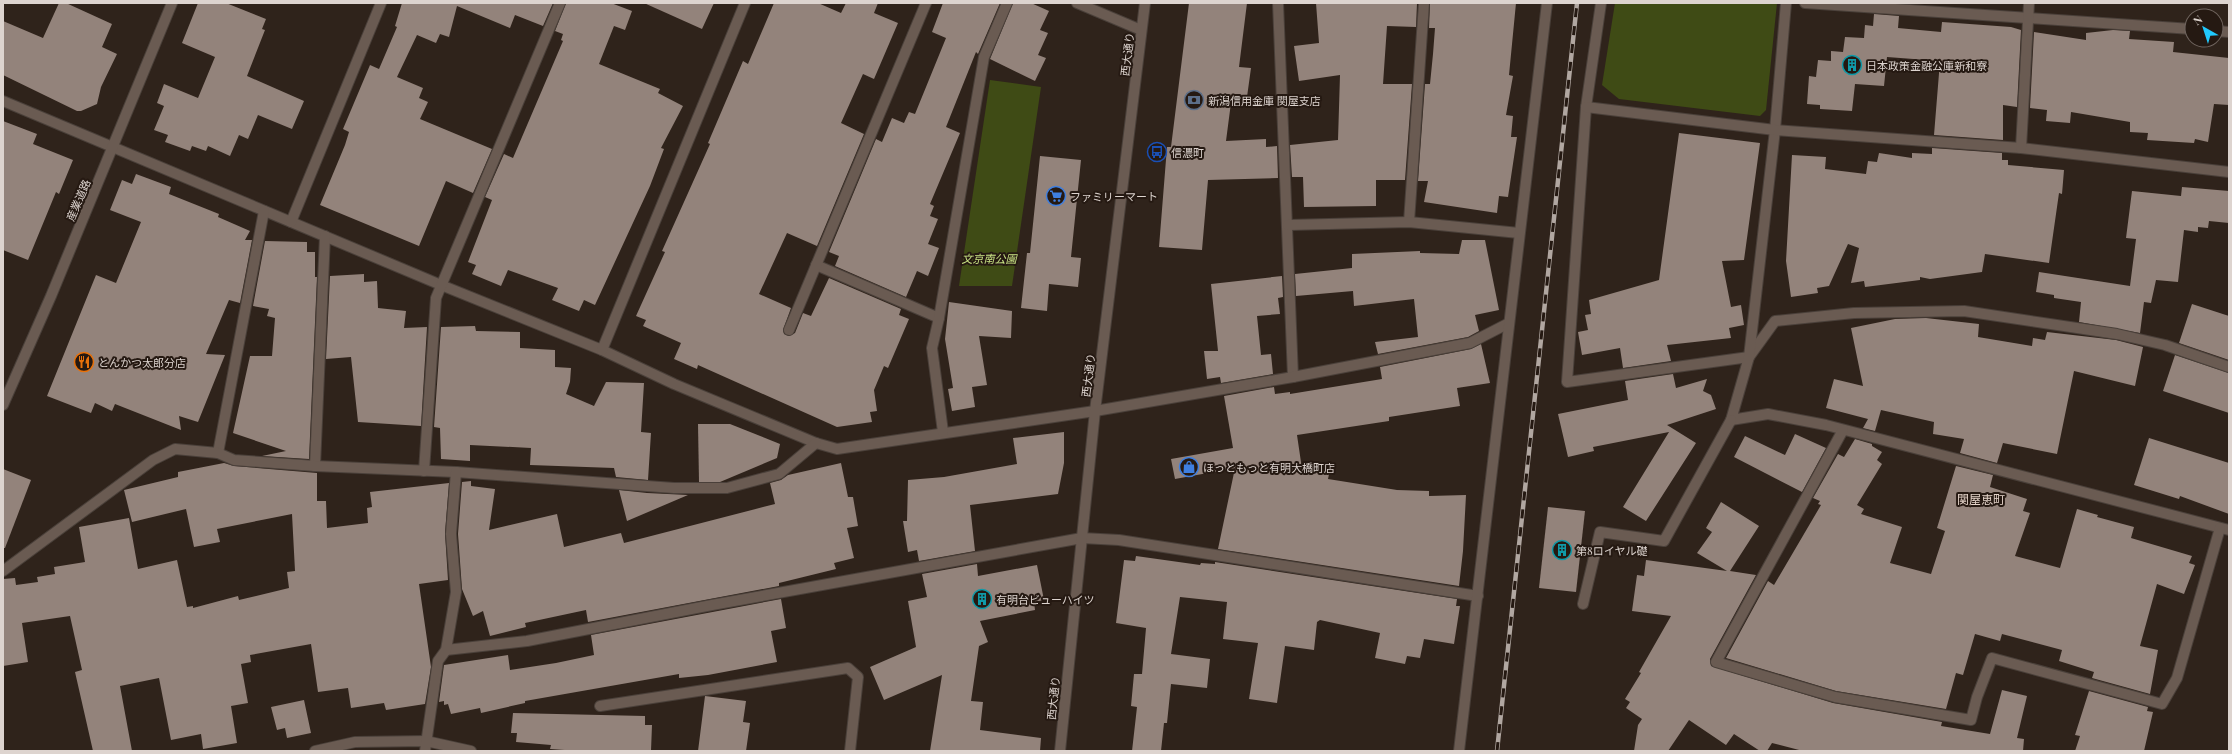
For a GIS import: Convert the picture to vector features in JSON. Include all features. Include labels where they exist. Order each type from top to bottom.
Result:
[{"type":"street","name":"産業道路","points":[[3,405],[113,147],[172,3]]},
{"type":"street","points":[[291,222],[382,3]]},
{"type":"street","points":[[424,471],[436,298],[560,3]]},
{"type":"street","points":[[602,350],[745,3]]},
{"type":"street","points":[[789,330],[926,3]]},
{"type":"street","points":[[944,432],[932,348],[939,318],[984,57],[1007,3]]},
{"type":"street","points":[[1077,3],[1142,30]]},
{"type":"street","name":"西大通り","points":[[1060,751],[1096,411],[1144,3]]},
{"type":"street","points":[[1278,3],[1293,377]]},
{"type":"street","points":[[1409,222],[1424,3]]},
{"type":"street","points":[[1459,751],[1547,3]]},
{"type":"street","points":[[1601,3],[1586,107],[1567,382],[1749,357],[1775,321],[1854,313],[1964,311],[2117,334],[2166,345],[2229,367]]},
{"type":"street","points":[[1583,604],[1600,532],[1664,541],[1731,420],[1749,357],[1775,130],[1786,3]]},
{"type":"street","points":[[1804,3],[2184,28]]},
{"type":"street","points":[[2021,148],[2029,3]]},
{"type":"street","points":[[3,101],[441,285],[602,350],[674,384],[816,443],[837,449],[944,432],[1096,411],[1293,377],[1470,343],[1509,323]]},
{"type":"street","points":[[1586,107],[1775,130],[2021,148],[2229,172]]},
{"type":"street","points":[[218,453],[264,211]]},
{"type":"street","points":[[1288,225],[1409,222],[1519,233]]},
{"type":"street","points":[[315,466],[325,236]]},
{"type":"street","points":[[816,265],[939,318]]},
{"type":"street","points":[[1731,420],[1768,414],[1843,430],[2224,529],[2177,678],[2162,704],[1992,658],[1977,697],[1971,720],[1835,697],[1716,662],[1843,430]]},
{"type":"street","points":[[3,571],[153,460],[175,449],[218,453],[234,460],[315,466],[456,472],[674,488],[727,488],[779,474],[816,443]]},
{"type":"street","points":[[426,746],[438,661],[446,650],[456,592],[451,534],[456,472]]},
{"type":"street","points":[[446,650],[527,641],[712,605],[1082,538],[1119,540],[1478,596]]},
{"type":"street","points":[[600,706],[848,668],[858,677],[850,751]]},
{"type":"street","points":[[315,751],[355,742],[426,746],[471,751]]},
{"type":"green space","points":[[1615,3],[1777,3],[1766,110],[1760,116],[1619,99],[1602,85]]},
{"type":"green space","name":"文京南公園","points":[[990,80],[1041,87],[1012,286],[959,286]]},
{"type":"building","points":[[59,3],[66,3],[112,24],[102,47],[117,54],[101,87],[97,104],[81,111],[77,111],[3,75],[3,21],[43,38]]},
{"type":"building","points":[[198,3],[226,3],[266,19],[262,29],[265,30],[247,76],[304,101],[292,129],[258,115],[248,139],[239,135],[230,156],[208,146],[206,151],[192,146],[190,151],[165,142],[168,135],[154,130],[164,106],[157,103],[164,84],[198,98],[215,57],[182,43]]},
{"type":"building","points":[[402,3],[553,3],[543,26],[515,15],[510,28],[457,6],[449,37],[440,34],[436,43],[417,35],[397,77],[423,88],[419,98],[428,102],[420,119],[492,149],[473,193],[446,181],[419,246],[320,205],[349,132],[343,129],[370,65],[379,69],[397,27],[395,26]]},
{"type":"building","points":[[566,3],[611,3],[632,11],[625,30],[614,26],[599,64],[660,89],[658,93],[683,106],[661,148],[664,149],[650,186],[595,305],[584,300],[579,311],[552,300],[558,288],[508,270],[501,286],[472,274],[476,265],[468,262],[492,200],[485,197],[504,154],[513,158],[563,41],[561,40],[563,34],[555,31]]},
{"type":"building","points":[[644,3],[714,3],[702,29]]},
{"type":"building","points":[[774,3],[818,3],[841,13],[846,3],[878,3],[874,13],[898,23],[874,79],[863,74],[841,123],[864,134],[817,246],[787,233],[759,294],[791,308],[783,330],[784,334],[789,336],[795,333],[803,313],[811,316],[829,278],[901,309],[899,315],[909,319],[888,368],[884,366],[874,390],[877,411],[870,412],[872,422],[837,427],[698,365],[697,369],[674,359],[681,343],[643,326],[646,320],[636,316],[665,252],[662,251],[710,144],[708,143],[743,61],[748,64]]},
{"type":"building","points":[[943,3],[1000,3],[978,54],[976,52],[946,127],[960,133],[930,204],[934,206],[930,216],[938,219],[928,244],[939,248],[928,276],[917,271],[906,297],[835,266],[839,256],[829,252],[876,139],[882,142],[892,118],[904,123],[909,112],[915,114],[946,38],[932,32]]},
{"type":"building","points":[[1013,3],[1031,3],[1049,11],[1040,30],[1048,33],[1038,55],[1046,58],[1035,81],[990,59]]},
{"type":"building","points":[[1189,3],[1247,3],[1239,67],[1251,68],[1247,97],[1232,95],[1226,141],[1266,139],[1266,147],[1277,146],[1278,178],[1208,180],[1202,250],[1159,247],[1167,147],[1171,147]]},
{"type":"building","points":[[1316,3],[1417,3],[1416,27],[1387,26],[1383,84],[1412,84],[1405,180],[1376,180],[1376,206],[1304,207],[1303,177],[1292,177],[1290,145],[1338,140],[1340,75],[1299,81],[1294,46],[1319,43]]},
{"type":"building","points":[[1430,3],[1516,3],[1509,75],[1513,76],[1506,115],[1513,116],[1511,137],[1517,137],[1508,197],[1499,196],[1497,213],[1424,202],[1428,181],[1418,181],[1425,84],[1430,84],[1435,28],[1429,28]]},
{"type":"building","points":[[1874,14],[1899,16],[1898,28],[1941,32],[1942,22],[2011,27],[2021,30],[2017,107],[2003,105],[2003,140],[1934,135],[1940,61],[1887,57],[1884,86],[1855,84],[1852,111],[1820,109],[1820,105],[1807,104],[1809,76],[1816,77],[1818,60],[1831,61],[1831,51],[1843,52],[1845,37],[1864,38],[1865,25],[1873,26]]},
{"type":"building","points":[[2113,30],[2130,31],[2129,39],[2174,42],[2173,52],[2229,58],[2229,105],[2214,104],[2208,142],[2195,139],[2194,143],[2147,140],[2148,133],[2130,132],[2130,122],[2071,112],[2070,123],[2046,121],[2047,110],[2030,108],[2034,32],[2086,40],[2086,33]]},
{"type":"building","points":[[3,121],[37,134],[33,144],[73,160],[59,194],[56,192],[28,260],[3,250]]},
{"type":"building","points":[[1679,133],[1760,143],[1744,260],[1722,261],[1731,307],[1741,305],[1744,325],[1729,328],[1731,338],[1667,345],[1671,361],[1623,368],[1620,348],[1582,355],[1578,332],[1588,330],[1585,315],[1591,314],[1589,300],[1659,280]]},
{"type":"building","points":[[1932,148],[2002,153],[2002,160],[2008,160],[2008,165],[2064,170],[2062,194],[2059,193],[2049,263],[1985,254],[1982,272],[1930,279],[1920,277],[1920,280],[1865,287],[1864,281],[1851,283],[1859,248],[1848,244],[1829,286],[1817,288],[1818,293],[1791,297],[1786,261],[1792,155],[1826,157],[1825,169],[1866,174],[1868,161],[1877,162],[1879,153],[1912,158],[1912,153],[1932,154]]},
{"type":"building","points":[[1040,156],[1081,160],[1071,257],[1081,258],[1078,287],[1049,284],[1047,311],[1021,308],[1027,253],[1030,253]]},
{"type":"building","points":[[136,174],[171,187],[169,194],[219,214],[218,217],[250,231],[245,240],[252,240],[240,303],[229,300],[206,354],[225,355],[198,422],[179,416],[181,430],[115,404],[112,411],[95,403],[91,413],[47,396],[96,275],[116,283],[141,222],[110,210],[122,180],[132,184]]},
{"type":"building","points":[[2182,187],[2229,191],[2229,223],[2209,221],[2208,228],[2198,227],[2198,232],[2184,230],[2178,282],[2156,280],[2151,303],[2144,302],[2140,333],[2079,322],[2081,302],[2054,298],[2054,295],[2036,292],[2039,272],[2130,286],[2136,239],[2126,238],[2132,191],[2181,196]]},
{"type":"building","points":[[1462,240],[1485,240],[1499,310],[1475,315],[1479,331],[1468,337],[1378,354],[1375,342],[1418,337],[1414,299],[1354,306],[1353,291],[1296,296],[1295,274],[1352,268],[1352,254],[1420,251],[1420,253],[1459,254]]},
{"type":"building","points":[[265,241],[307,242],[307,252],[315,252],[315,277],[317,277],[309,459],[262,456],[286,451],[233,433],[250,356],[272,356],[275,318],[267,316],[269,309],[253,306]]},
{"type":"building","points":[[364,274],[364,282],[377,281],[378,308],[406,311],[404,328],[427,327],[421,426],[358,422],[351,357],[326,359],[330,276]]},
{"type":"building","points":[[1282,276],[1283,297],[1278,298],[1280,314],[1257,316],[1261,355],[1271,354],[1273,374],[1221,383],[1220,377],[1207,379],[1204,351],[1218,351],[1211,284]]},
{"type":"building","points":[[949,302],[1012,311],[1011,338],[979,336],[987,385],[972,387],[975,407],[952,411],[948,389],[953,388],[945,339]]},
{"type":"building","points":[[2192,304],[2229,316],[2229,360],[2179,343]]},
{"type":"building","points":[[1926,318],[1979,324],[1978,337],[2032,346],[2033,338],[2045,340],[2047,332],[2116,340],[2143,347],[2135,386],[2074,371],[2057,454],[2003,443],[1997,463],[1960,453],[1964,439],[1933,434],[1934,422],[1881,410],[1875,431],[1863,428],[1868,419],[1826,408],[1834,379],[1863,386],[1851,328],[1895,319]]},
{"type":"building","points":[[475,326],[476,331],[520,332],[520,348],[555,350],[555,367],[571,368],[570,382],[566,394],[594,406],[606,382],[644,383],[641,432],[651,433],[648,480],[616,477],[614,468],[530,465],[531,448],[470,445],[470,461],[441,459],[440,428],[434,427],[441,327]]},
{"type":"building","points":[[1481,344],[1490,383],[1457,388],[1460,406],[1389,417],[1389,421],[1297,435],[1302,469],[1329,474],[1328,479],[1397,490],[1429,491],[1429,496],[1466,495],[1463,551],[1459,586],[1218,549],[1235,468],[1175,479],[1171,459],[1233,448],[1224,396],[1274,387],[1275,394],[1290,392],[1290,394],[1382,379],[1380,367],[1471,349]]},
{"type":"building","points":[[2175,355],[2229,373],[2229,413],[2163,391]]},
{"type":"building","points":[[1673,374],[1676,388],[1707,379],[1703,391],[1711,395],[1716,409],[1667,425],[1696,443],[1646,521],[1623,507],[1669,432],[1593,447],[1594,451],[1568,457],[1558,414],[1628,400],[1625,381]]},
{"type":"building","points":[[698,424],[730,424],[780,444],[777,458],[720,482],[699,482]]},
{"type":"building","points":[[1064,432],[1064,463],[1058,494],[970,505],[975,551],[919,561],[917,550],[908,552],[903,521],[907,521],[908,480],[944,477],[1017,464],[1013,438]]},
{"type":"building","points":[[1795,434],[1826,448],[1802,492],[1734,457],[1745,436],[1785,455]]},
{"type":"building","points":[[2149,438],[2229,463],[2229,514],[2180,496],[2179,499],[2134,485]]},
{"type":"building","points":[[1855,439],[1872,444],[1872,446],[1882,452],[1877,460],[1882,464],[1857,505],[1864,509],[1861,514],[1902,527],[1890,563],[1931,574],[1945,531],[1937,528],[1956,466],[1993,475],[1990,487],[2027,499],[2023,511],[2030,513],[2015,556],[2060,568],[2077,509],[2098,515],[2097,517],[2134,527],[2131,538],[2192,556],[2189,563],[2195,565],[2184,594],[2157,584],[2140,646],[2158,650],[2150,694],[2092,678],[2094,672],[2059,661],[2062,650],[2002,634],[2000,641],[1975,634],[1963,675],[1956,673],[1946,709],[1836,691],[1726,658],[1768,581],[1774,585],[1821,505],[1818,504],[1820,501],[1813,498],[1838,454],[1844,457]]},
{"type":"building","points":[[224,463],[234,466],[317,473],[317,501],[326,501],[327,528],[368,523],[367,508],[372,507],[370,492],[449,483],[445,533],[448,580],[419,584],[431,667],[425,704],[386,710],[384,703],[351,708],[348,688],[318,692],[311,644],[250,655],[251,662],[241,664],[248,703],[231,706],[237,743],[203,749],[201,734],[171,740],[159,678],[120,686],[132,751],[93,751],[75,672],[82,670],[70,616],[22,623],[28,662],[3,666],[3,579],[15,578],[16,585],[38,582],[37,577],[55,574],[54,567],[85,562],[79,527],[129,518],[138,569],[177,560],[187,607],[193,606],[193,608],[238,596],[239,600],[289,588],[287,572],[295,571],[292,514],[217,529],[220,542],[194,547],[186,509],[132,522],[124,490],[178,477],[178,472]]},
{"type":"building","points":[[841,463],[848,497],[853,497],[858,526],[847,528],[854,558],[834,563],[836,569],[779,583],[779,586],[588,622],[586,610],[525,623],[526,627],[490,636],[483,611],[473,616],[462,589],[458,534],[462,482],[471,481],[471,486],[495,489],[489,530],[557,514],[564,547],[621,533],[624,543],[775,504],[770,483],[781,480],[788,475]]},
{"type":"building","points":[[3,469],[31,480],[5,548],[3,548]]},
{"type":"building","points":[[619,490],[647,493],[688,495],[627,521]]},
{"type":"building","points":[[1721,502],[1759,526],[1730,571],[1756,575],[1710,659],[1711,666],[1833,703],[1942,722],[1941,726],[1990,734],[2002,690],[2027,696],[2017,738],[2024,739],[2023,751],[1803,751],[1772,743],[1767,751],[1760,751],[1734,734],[1726,745],[1689,720],[1668,751],[1634,751],[1638,725],[1642,719],[1626,708],[1630,702],[1625,699],[1641,673],[1639,672],[1671,616],[1632,611],[1637,575],[1644,576],[1646,560],[1727,571],[1697,553],[1712,532],[1706,528]]},
{"type":"building","name":"第8ロイヤル礎","points":[[1548,507],[1585,511],[1576,592],[1539,588]]},
{"type":"building","points":[[1136,556],[1200,565],[1201,563],[1215,564],[1215,562],[1457,599],[1456,606],[1460,606],[1454,644],[1424,639],[1420,658],[1407,656],[1405,664],[1375,658],[1380,633],[1320,620],[1317,622],[1314,650],[1285,646],[1277,703],[1249,699],[1258,643],[1223,639],[1227,602],[1180,597],[1171,654],[1210,659],[1207,688],[1171,684],[1167,723],[1164,723],[1161,751],[1132,751],[1137,707],[1131,706],[1134,674],[1142,674],[1146,628],[1116,623],[1124,560],[1135,561]]},
{"type":"building","points":[[977,564],[978,576],[1037,565],[1044,600],[1034,602],[1035,610],[980,621],[988,642],[979,646],[971,701],[983,702],[980,730],[1041,738],[1040,751],[930,751],[942,675],[884,700],[870,667],[916,647],[908,601],[927,597],[922,574]]},
{"type":"building","points":[[781,599],[786,628],[771,631],[777,662],[708,675],[679,678],[679,674],[525,701],[525,703],[481,713],[480,708],[451,714],[448,704],[444,705],[444,701],[439,702],[444,665],[508,655],[510,670],[556,663],[594,655],[591,635]]},
{"type":"building","points":[[2089,691],[2148,707],[2147,711],[2153,712],[2144,751],[2075,751],[2080,736],[2075,735]]},
{"type":"building","points":[[705,696],[746,701],[743,722],[750,723],[746,751],[698,751]]},
{"type":"building","points":[[304,700],[311,733],[287,738],[285,728],[277,730],[271,707]]},
{"type":"building","points":[[513,713],[645,716],[645,725],[652,725],[651,751],[579,751],[550,749],[551,745],[516,742],[517,733],[511,733]]},
{"type":"railway","points":[[1497,751],[1577,3]]},
{"type":"place","name":"日本政策金融公庫新和寮","points":[[1852,65]]},
{"type":"place","name":"新潟信用金庫 関屋支店","points":[[1194,100]]},
{"type":"place","name":"信濃町","points":[[1157,152]]},
{"type":"place","name":"ファミリーマート","points":[[1056,196]]},
{"type":"place","name":"とんかつ太郎分店","points":[[84,362]]},
{"type":"place","name":"ほっともっと有明大橋町店","points":[[1189,467]]},
{"type":"place","name":"第8ロイヤル礎","points":[[1562,550]]},
{"type":"place","name":"有明台ビューハイツ","points":[[982,599]]},
{"type":"district","name":"関屋恵町","points":[[1981,499]]}]
